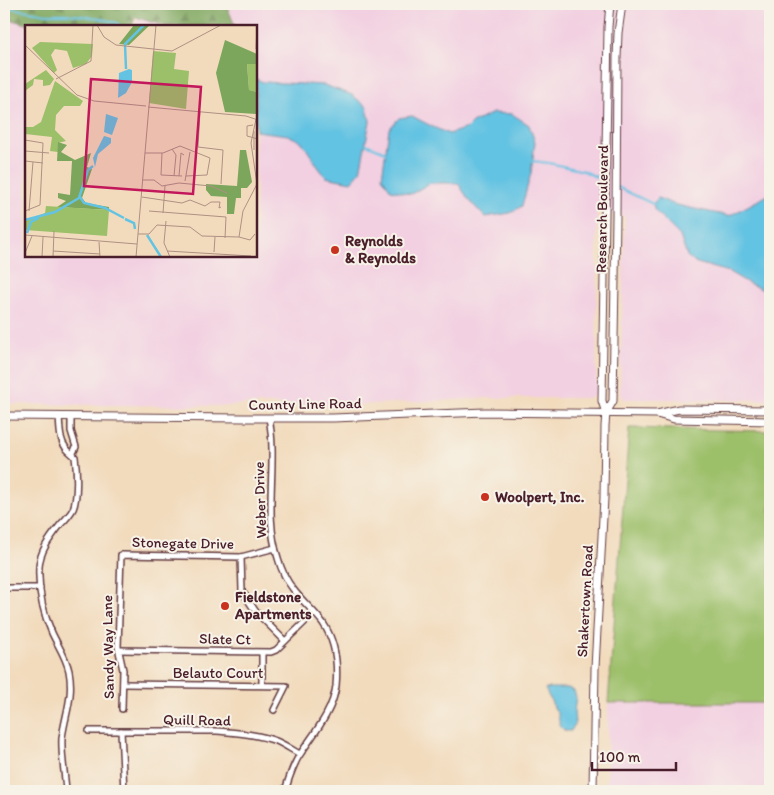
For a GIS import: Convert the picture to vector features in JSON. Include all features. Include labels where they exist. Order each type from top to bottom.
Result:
[{"type":"main road","name":"Research Boulevard","points":[[606,413],[602,401],[608,27],[610,4]]},
{"type":"main road","name":"Research Boulevard","points":[[606,413],[613,401],[618,33],[622,4]]},
{"type":"main road","points":[[656,414],[679,408],[770,410]]},
{"type":"main road","name":"County Line Road","points":[[4,416],[333,418],[485,412],[606,413]]},
{"type":"main road","points":[[606,413],[656,414],[674,419],[770,421]]},
{"type":"main road","name":"Shakertown Road","points":[[594,791],[595,668],[604,498],[606,413]]},
{"type":"street","points":[[59,416],[60,434],[63,443],[73,453],[76,462],[77,495],[69,516],[44,548],[40,562],[40,588],[45,617],[66,662],[71,686],[71,697],[62,741],[66,791]]},
{"type":"street","points":[[71,417],[71,431],[76,447],[73,453]]},
{"type":"street","name":"Weber Drive","points":[[268,418],[271,434],[272,524],[278,559],[293,589],[324,624],[336,658],[336,688],[331,704],[321,723],[300,754],[290,774],[285,791]]},
{"type":"street","name":"Stonegate Drive","points":[[120,555],[241,557],[275,548]]},
{"type":"street","name":"Sandy Way Lane","points":[[120,555],[118,647],[123,670],[122,709]]},
{"type":"street","points":[[241,557],[242,591],[256,612],[285,641]]},
{"type":"street","points":[[4,588],[40,588]]},
{"type":"street","name":"Slate Ct","points":[[119,650],[271,652],[276,650],[314,613]]},
{"type":"street","points":[[262,652],[262,685]]},
{"type":"street","name":"Belauto Court","points":[[122,684],[286,686],[274,710]]},
{"type":"street","name":"Quill Road","points":[[89,731],[217,731],[238,733],[276,742],[300,754]]},
{"type":"street","points":[[121,731],[124,791]]},
{"type":"shaded area","points":[[144,4],[770,4],[770,400],[624,399],[620,394],[625,217],[597,210],[596,394],[591,398],[488,398],[354,405],[4,404],[4,18],[31,25],[25,25],[25,258],[258,258],[258,25],[134,25]]},
{"type":"shaded area","points":[[608,703],[770,703],[770,791],[607,791]]},
{"type":"green space","points":[[4,4],[226,4],[235,25],[162,25],[135,17],[132,25],[31,25],[4,18]]},
{"type":"green space","points":[[629,428],[770,431],[770,703],[608,703]]},
{"type":"water","points":[[258,80],[263,82],[324,85],[352,95],[367,107],[370,121],[360,172],[351,182],[326,177],[302,142],[288,135],[258,131]]},
{"type":"water","points":[[493,113],[512,114],[529,125],[535,142],[531,173],[522,206],[510,213],[485,217],[469,200],[458,183],[430,183],[411,194],[391,190],[382,177],[389,129],[399,118],[412,116],[449,134],[467,128],[472,123]]},
{"type":"water","points":[[770,194],[770,293],[729,272],[694,262],[687,256],[680,236],[655,211],[653,204],[658,198],[673,204],[729,216]]},
{"type":"water","points":[[568,688],[574,691],[576,697],[575,724],[571,731],[565,731],[560,726],[558,715],[545,689]]},
{"type":"waterway","points":[[4,7],[47,14],[99,18],[119,25]]},
{"type":"waterway","points":[[366,144],[386,152]]},
{"type":"waterway","points":[[532,161],[584,171],[604,181]]},
{"type":"waterway","points":[[617,187],[653,204]]},
{"type":"place","name":"Reynolds & Reynolds","points":[[335,250]]},
{"type":"place","name":"Woolpert, Inc.","points":[[485,497]]},
{"type":"place","name":"Fieldstone Apartments","points":[[225,606]]}]
